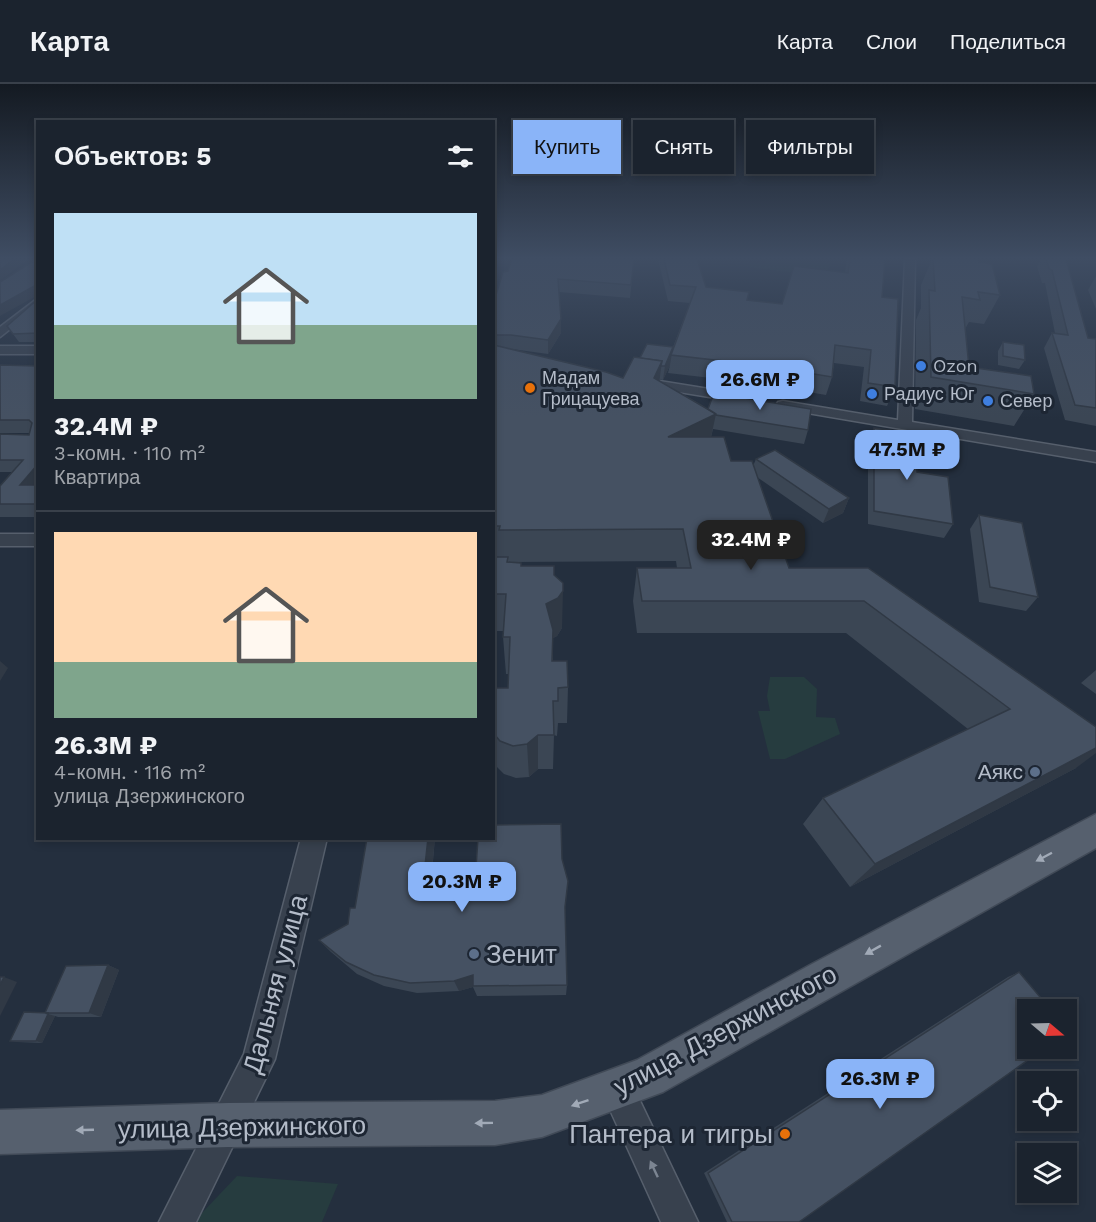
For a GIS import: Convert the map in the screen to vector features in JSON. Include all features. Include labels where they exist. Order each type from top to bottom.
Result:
[{"type":"main road","name":"улица Дзержинского","points":[[0,1132],[228,1125],[495,1123],[542,1116],[648,1077],[832,973],[1096,830]]},
{"type":"street","points":[[0,333],[25,312]]},
{"type":"street","points":[[905,424],[908,312]]},
{"type":"street","points":[[0,350],[36,350]]},
{"type":"street","points":[[627,380],[1096,457]]},
{"type":"street","points":[[0,540],[36,540]]},
{"type":"street","name":"Дальняя улица","points":[[177,1222],[228,1125],[259,1059],[314,840]]},
{"type":"street","points":[[617,1090],[680,1222]]},
{"type":"green space","points":[[770,677],[804,677],[817,689],[816,717],[835,718],[840,734],[785,759],[770,759],[758,711],[770,711],[767,696]]},
{"type":"green space","points":[[237,1176],[338,1184],[322,1222],[197,1222],[201,1214]]},
{"type":"building","points":[[23,312],[36,312],[36,333],[13,334],[7,326]]},
{"type":"building","points":[[495,312],[560,312],[561,319],[548,340],[495,335]]},
{"type":"building","points":[[687,312],[898,312],[895,387],[868,383],[871,350],[835,345],[832,377],[759,365],[671,355]]},
{"type":"building","points":[[930,312],[964,312],[969,367],[1031,376],[1034,394],[931,377]]},
{"type":"building","points":[[1062,312],[1081,312],[1088,338],[1096,339],[1096,408],[1075,405],[1052,333],[1068,335]]},
{"type":"building","points":[[1003,342],[1024,345],[1025,360],[1003,356]]},
{"type":"building","points":[[647,344],[673,347],[665,366],[661,366],[662,361],[640,358]]},
{"type":"building","points":[[495,345],[623,378],[634,357],[662,361],[654,378],[716,414],[668,437],[724,437],[731,461],[752,461],[789,568],[868,568],[1096,727],[1096,748],[875,864],[823,798],[1010,709],[864,601],[642,601],[637,568],[691,568],[683,529],[499,530],[500,526],[495,526]]},
{"type":"building","points":[[0,365],[36,366],[36,466],[20,485],[36,485],[36,504],[0,504],[0,486],[23,460],[0,460],[0,434],[29,435],[32,423],[29,420],[0,420]]},
{"type":"building","points":[[714,393],[811,409],[808,430],[716,415],[708,409]]},
{"type":"building","points":[[874,428],[915,434],[917,472],[948,477],[953,524],[874,511]]},
{"type":"building","points":[[775,450],[849,498],[829,509],[756,459]]},
{"type":"building","points":[[979,515],[1022,523],[1038,597],[990,587]]},
{"type":"building","points":[[495,557],[508,557],[507,562],[521,563],[521,566],[554,566],[554,575],[563,583],[563,591],[558,598],[546,604],[553,630],[552,661],[567,661],[568,687],[558,688],[558,701],[553,701],[554,735],[538,735],[527,744],[513,746],[500,741],[495,735],[495,688],[508,688],[510,637],[503,637],[506,594],[495,594]]},
{"type":"building","points":[[561,824],[562,859],[568,881],[565,907],[567,985],[473,986],[473,975],[454,981],[410,983],[374,975],[346,962],[319,940],[348,924],[350,908],[355,908],[367,840],[428,840],[423,884],[475,883],[478,840],[495,840],[495,825]]},
{"type":"building","points":[[108,965],[89,1013],[45,1013],[66,966]]},
{"type":"building","points":[[1019,972],[1042,999],[1017,999],[1017,1059],[1029,1059],[799,1222],[732,1222],[708,1173]]},
{"type":"building","points":[[24,1012],[49,1013],[45,1013],[48,1014],[36,1041],[10,1041]]},
{"type":"place","name":"Ozon","points":[[921,366]]},
{"type":"place","name":"Мадам Грицацуева","points":[[530,388]]},
{"type":"place","name":"Радиус Юг","points":[[872,394]]},
{"type":"place","name":"Север","points":[[988,401]]},
{"type":"place","name":"Аякс","points":[[1035,772]]},
{"type":"place","name":"Зенит","points":[[474,954]]},
{"type":"place","name":"Пантера и тигры","points":[[785,1134]]}]
